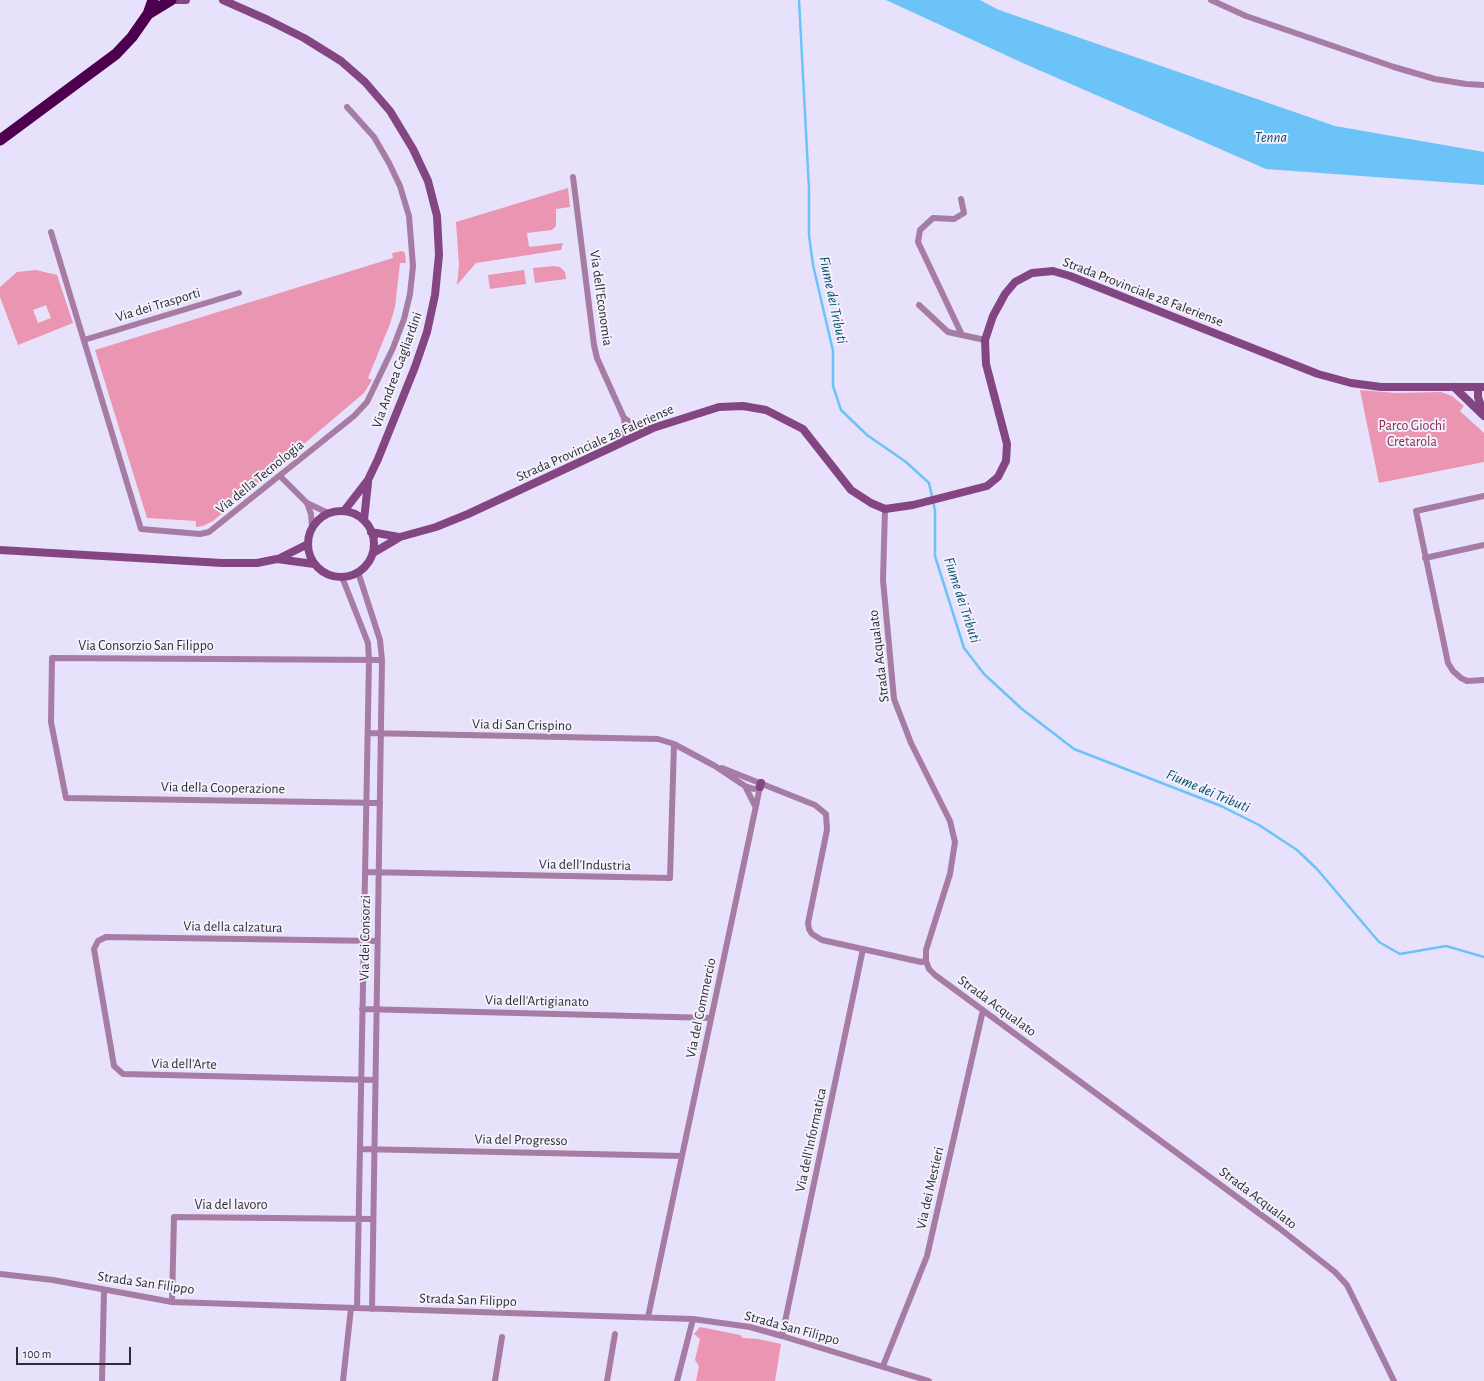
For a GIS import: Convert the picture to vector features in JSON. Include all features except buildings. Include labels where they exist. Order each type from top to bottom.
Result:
[{"type":"highway","points":[[0,140],[116,54],[132,36],[148,14],[153,0]]},
{"type":"highway","points":[[148,14],[171,0]]},
{"type":"main road","points":[[171,0],[186,0]]},
{"type":"main road","name":"Via Andrea Gagliardini","points":[[222,0],[230,1],[304,38],[341,61],[365,82],[390,111],[413,149],[428,181],[437,224],[439,255],[435,295],[427,332],[415,368],[368,480]]},
{"type":"main road","name":"Strada Provinciale 28 Faleriense","points":[[373,553],[400,537],[454,520],[653,428],[719,407],[743,406],[766,410],[783,417],[803,429],[851,490],[871,504],[885,509],[913,505],[987,486],[998,477],[1006,461],[1007,444],[986,364],[985,340],[993,316],[1005,294],[1015,282],[1032,273],[1053,272],[1070,276],[1318,374],[1351,383],[1381,387],[1478,387]]},
{"type":"main road","points":[[1454,387],[1484,416]]},
{"type":"main road","points":[[1470,403],[1468,396],[1478,387]]},
{"type":"main road","points":[[1478,387],[1478,397],[1484,416]]},
{"type":"main road","points":[[344,511],[368,480]]},
{"type":"main road","points":[[364,520],[368,480]]},
{"type":"main road","points":[[0,550],[222,563],[257,562],[277,559],[314,564],[327,573],[342,577],[358,572],[373,553],[374,542],[371,532],[364,520],[355,514],[344,511],[328,513],[319,519],[312,527],[308,544],[310,555],[314,564]]},
{"type":"main road","name":"Strada Provinciale 28 Faleriense","points":[[371,532],[385,536],[400,537]]},
{"type":"main road","points":[[277,559],[308,544]]},
{"type":"street","points":[[1211,0],[1246,16],[1394,67],[1435,79],[1484,85]]},
{"type":"street","name":"Via della Tecnologia","points":[[51,232],[141,529],[200,534],[209,532],[354,416],[367,402],[393,348],[404,319],[410,294],[413,266],[409,216],[400,186],[389,163],[374,137],[347,107]]},
{"type":"street","name":"Via dell'Economia","points":[[573,177],[594,345],[597,358],[628,426]]},
{"type":"street","points":[[961,199],[964,213],[954,218],[933,218],[920,230],[918,242],[962,335]]},
{"type":"street","name":"Via dei Trasporti","points":[[84,340],[239,293]]},
{"type":"street","points":[[919,305],[948,332],[985,340]]},
{"type":"street","points":[[628,426],[653,428]]},
{"type":"street","points":[[628,426],[633,435],[638,435]]},
{"type":"street","points":[[615,446],[623,436],[628,426]]},
{"type":"street","points":[[280,476],[307,503],[328,513]]},
{"type":"street","points":[[1484,496],[1416,512],[1448,663],[1453,671],[1467,681],[1484,680]]},
{"type":"street","points":[[307,503],[311,514],[312,527]]},
{"type":"street","name":"Strada Acqualato","points":[[885,509],[883,580],[894,699],[911,743],[950,821],[955,842],[950,874],[930,936],[926,961],[929,969],[935,975],[1279,1228],[1335,1272],[1347,1285],[1394,1381]]},
{"type":"street","points":[[1425,558],[1484,545]]},
{"type":"street","name":"Via dei Consorzi","points":[[358,572],[380,640],[382,660],[372,1308]]},
{"type":"street","name":"Via dei Consorzi","points":[[342,577],[368,643],[369,660],[358,1218],[354,1308],[343,1381]]},
{"type":"street","name":"Via Consorzio San Filippo","points":[[66,798],[51,722],[52,658],[382,660]]},
{"type":"street","name":"Via di San Crispino","points":[[368,733],[658,739],[674,744]]},
{"type":"street","points":[[674,744],[715,766],[745,786],[754,789],[761,785]]},
{"type":"street","name":"Via dell'Industria","points":[[365,872],[670,878],[674,744]]},
{"type":"street","points":[[715,766],[815,805],[826,814],[827,830],[809,929],[812,934],[822,940],[921,962],[926,961]]},
{"type":"street","name":"Via del Commercio","points":[[648,1317],[755,806],[761,785]]},
{"type":"street","points":[[745,786],[755,806]]},
{"type":"street","name":"Via della Cooperazione","points":[[66,798],[380,803]]},
{"type":"street","name":"Via della calzatura","points":[[94,949],[98,941],[106,937],[377,941]]},
{"type":"street","name":"Via dell'Arte","points":[[94,949],[114,1066],[123,1074],[375,1080]]},
{"type":"street","name":"Via dell'Informatica","points":[[782,1336],[863,949]]},
{"type":"street","name":"Via dell'Artigianato","points":[[362,1009],[711,1018]]},
{"type":"street","name":"Via dei Mestieri","points":[[883,1366],[927,1256],[983,1010]]},
{"type":"street","name":"Via del Progresso","points":[[360,1149],[682,1156]]},
{"type":"street","name":"Via del lavoro","points":[[172,1302],[174,1217],[373,1218]]},
{"type":"street","name":"Strada San Filippo","points":[[0,1274],[53,1280],[172,1302],[693,1319],[750,1328],[782,1336],[929,1381]]},
{"type":"street","points":[[102,1381],[104,1290]]},
{"type":"street","points":[[677,1381],[693,1319]]},
{"type":"street","points":[[607,1381],[615,1334]]},
{"type":"street","points":[[495,1381],[502,1337]]},
{"type":"green space","points":[[568,188],[570,207],[556,209],[556,226],[552,230],[527,233],[529,247],[563,243],[561,250],[476,263],[457,285],[459,265],[456,222]]},
{"type":"green space","points":[[402,251],[405,253],[406,263],[400,263],[395,307],[390,324],[368,378],[372,380],[364,393],[213,521],[203,526],[196,527],[196,521],[147,518],[95,350],[393,258],[392,253]]},
{"type":"green space","points":[[554,266],[560,267],[565,272],[566,279],[535,283],[533,268]]},
{"type":"green space","points":[[36,270],[57,275],[73,323],[18,345],[0,297],[0,287],[17,272]],"holes":[[[46,305],[51,318],[38,323],[33,310]]]},
{"type":"green space","points":[[524,270],[526,284],[490,289],[488,275]]},
{"type":"green space","name":"Parco Giochi Cretarola","points":[[1360,390],[1396,393],[1441,392],[1452,396],[1464,406],[1460,411],[1484,433],[1484,462],[1379,483]]},
{"type":"green space","points":[[700,1327],[740,1335],[743,1338],[758,1339],[781,1344],[775,1381],[696,1381],[699,1366],[695,1360],[700,1339],[694,1334]]},
{"type":"water","name":"Tenna","points":[[886,0],[980,0],[999,10],[1335,126],[1484,152],[1484,185],[1266,169],[1025,64]]},
{"type":"waterway","name":"Fiume dei Tributi","points":[[799,0],[809,189],[809,235],[813,265],[833,351],[833,386],[841,410],[867,435],[906,462],[929,483],[935,510],[935,556],[964,648],[984,674],[1022,709],[1074,749],[1221,806],[1259,825],[1297,850],[1317,869],[1379,942],[1400,954],[1446,946],[1484,957]]}]
